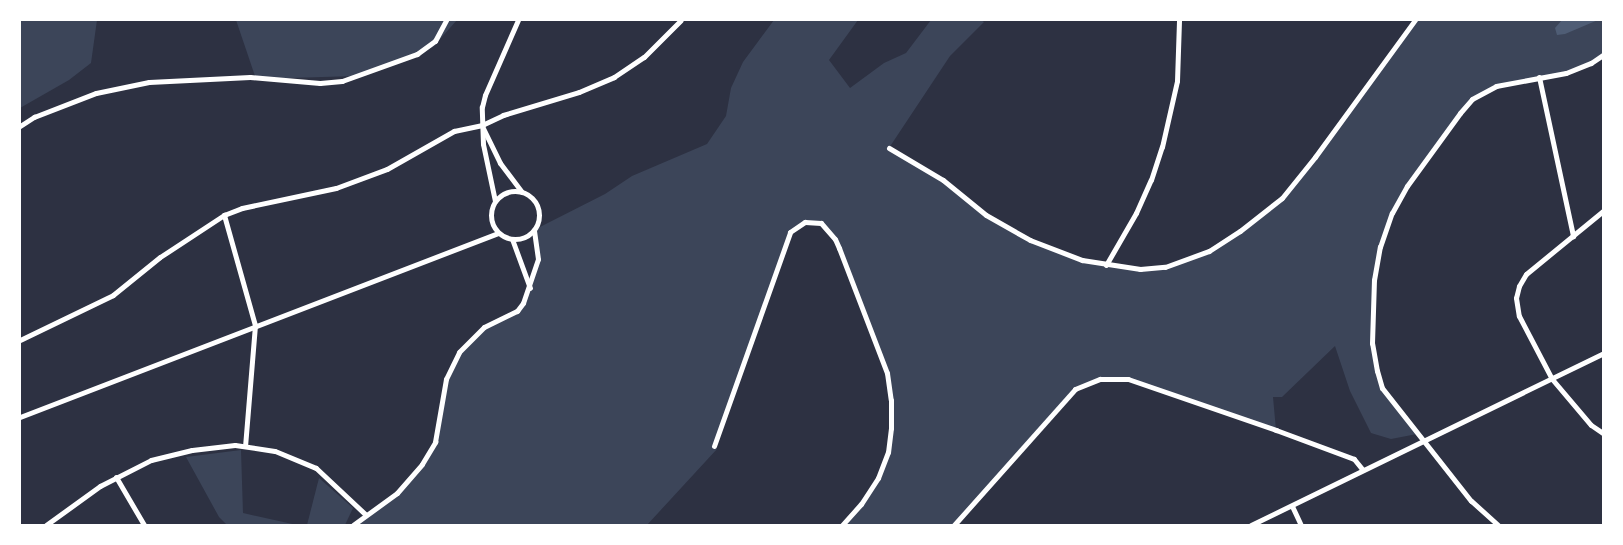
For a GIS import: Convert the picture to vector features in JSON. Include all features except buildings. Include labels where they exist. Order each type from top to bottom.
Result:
[{"type":"street","points":[[20,126],[34,117],[96,93],[149,82],[250,77],[320,83],[342,81],[417,54],[435,41],[446,20]]},
{"type":"street","points":[[482,125],[500,163],[522,192],[532,197],[539,208],[540,216],[534,230],[525,238],[512,239],[498,232],[491,217],[495,201],[485,157],[482,125],[484,95],[518,20]]},
{"type":"street","points":[[20,340],[113,295],[160,257],[224,215],[242,208],[336,188],[387,169],[454,131],[482,125],[503,115],[579,92],[614,77],[644,57],[681,20]]},
{"type":"street","points":[[1106,265],[1140,204],[1151,180],[1162,147],[1177,81],[1179,20]]},
{"type":"street","points":[[889,148],[943,180],[986,215],[1030,240],[1082,260],[1106,265],[1140,269],[1165,267],[1209,250],[1240,231],[1282,198],[1315,157],[1415,20]]},
{"type":"street","points":[[1498,525],[1471,501],[1382,388],[1372,343],[1374,280],[1380,247],[1392,213],[1407,186],[1472,100],[1496,86],[1566,73],[1591,63],[1603,55]]},
{"type":"street","points":[[1539,77],[1573,236]]},
{"type":"street","points":[[495,201],[508,192],[522,192]]},
{"type":"street","points":[[1603,211],[1526,274],[1518,286],[1516,298],[1519,316],[1552,379],[1591,425],[1603,433]]},
{"type":"street","points":[[224,215],[255,325],[245,446]]},
{"type":"street","points":[[714,446],[790,232],[805,222],[821,223],[835,239],[887,373],[891,400],[891,428],[888,452],[878,478],[861,504],[842,525]]},
{"type":"street","points":[[353,525],[364,514],[397,493],[422,464],[435,442],[446,379],[459,352],[484,327],[517,311],[530,288],[538,259],[534,230]]},
{"type":"street","points":[[20,416],[498,232]]},
{"type":"street","points":[[512,239],[530,288]]},
{"type":"street","points":[[1251,525],[1603,353]]},
{"type":"street","points":[[954,525],[1074,390],[1100,379],[1128,379],[1276,430],[1354,460],[1363,470]]},
{"type":"street","points":[[46,525],[116,477],[151,460],[192,450],[245,446],[275,451],[316,468],[364,514]]},
{"type":"street","points":[[116,477],[144,525]]},
{"type":"street","points":[[1292,506],[1301,525]]},
{"type":"shaded area","points":[[20,20],[97,20],[91,63],[69,80],[20,108]]},
{"type":"shaded area","points":[[236,20],[457,20],[433,47],[356,76],[256,79]]},
{"type":"shaded area","points":[[774,20],[858,20],[829,60],[850,88],[884,63],[906,53],[931,20],[981,20],[984,22],[950,56],[889,148],[919,164],[986,215],[1030,240],[1082,260],[1140,269],[1165,267],[1209,251],[1282,198],[1415,20],[1603,20],[1603,55],[1566,73],[1496,86],[1472,100],[1407,186],[1393,213],[1380,247],[1374,280],[1372,343],[1382,388],[1417,434],[1391,439],[1371,433],[1350,391],[1335,346],[1282,397],[1273,397],[1276,430],[1128,379],[1100,379],[1075,390],[954,525],[842,525],[878,478],[888,452],[891,428],[887,373],[835,239],[821,223],[805,222],[790,232],[714,446],[717,449],[647,525],[353,525],[397,493],[422,464],[435,442],[451,364],[484,327],[517,311],[523,303],[538,259],[534,230],[605,194],[632,176],[707,144],[726,116],[731,88],[743,62]]},
{"type":"shaded area","points":[[1562,20],[1598,20],[1565,34],[1557,35],[1555,28]]},
{"type":"shaded area","points":[[241,450],[243,513],[297,525],[227,525],[219,517],[186,457]]},
{"type":"shaded area","points":[[319,478],[353,508],[345,525],[307,525]]}]
